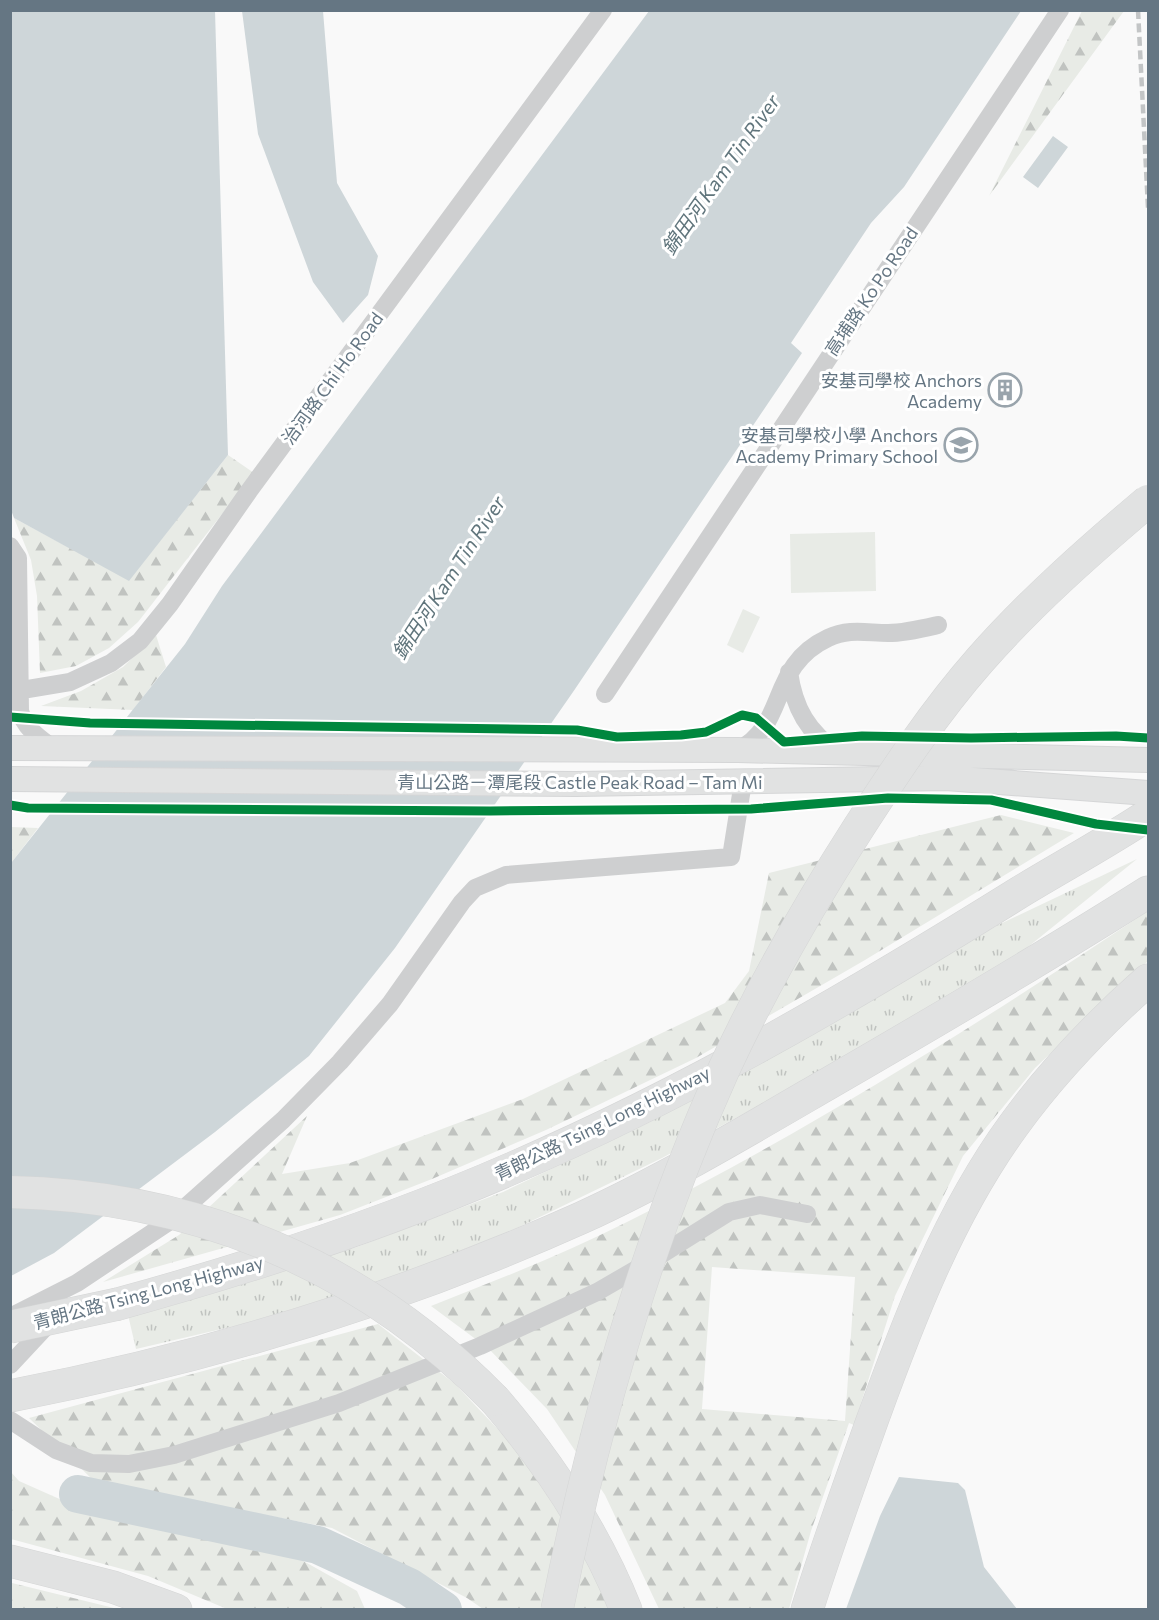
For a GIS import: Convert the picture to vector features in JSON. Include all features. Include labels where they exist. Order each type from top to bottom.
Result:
[{"type":"highway","points":[[557,1610],[602,1416],[647,1268],[724,1069],[768,981],[850,841],[894,774],[953,693],[1020,616],[1061,576],[1149,501]]},
{"type":"highway","name":"青朗公路 Tsing Long Highway","points":[[10,1328],[118,1304],[332,1239],[526,1162],[679,1089],[857,991],[1149,815]]},
{"type":"highway","points":[[10,1396],[134,1371],[342,1311],[427,1281],[583,1217],[708,1152],[820,1088],[1002,983],[1143,895]]},
{"type":"highway","points":[[807,1610],[893,1362],[913,1312],[957,1219],[1012,1127],[1047,1082],[1081,1042],[1149,980]]},
{"type":"highway","points":[[10,1192],[62,1196],[153,1210],[249,1237],[290,1253],[338,1277],[411,1324],[469,1373],[532,1443],[562,1486],[597,1548],[626,1610]]},
{"type":"highway","points":[[10,1561],[113,1587],[176,1610]]},
{"type":"main road","name":"青山公路－潭尾段 Castle Peak Road – Tam Mi","points":[[10,748],[738,750],[1149,760]]},
{"type":"main road","name":"青山公路－潭尾段 Castle Peak Road – Tam Mi","points":[[22,779],[576,784],[946,778],[1149,793]]},
{"type":"street","name":"治河路 Chi Ho Road","points":[[22,690],[70,682],[111,663],[140,641],[603,10]]},
{"type":"street","name":"高埔路 Ko Po Road","points":[[605,694],[1060,10]]},
{"type":"street","points":[[10,546],[18,558],[22,690],[15,716],[35,734],[60,749]]},
{"type":"street","points":[[738,750],[754,741],[766,727],[789,672],[806,652],[831,637],[860,631],[913,632],[938,625]]},
{"type":"street","points":[[789,672],[794,700],[804,720],[822,741],[838,753]]},
{"type":"street","points":[[10,1317],[110,1262],[170,1221],[309,1094],[390,1004],[462,902],[476,888],[506,875],[731,857],[743,783]]},
{"type":"street","points":[[10,1420],[56,1450],[91,1463],[129,1464],[174,1455],[339,1403],[480,1346],[597,1292],[642,1267],[729,1212],[760,1205],[807,1214]]},
{"type":"street","points":[[10,1365],[110,1262]]},
{"type":"green space","points":[[1082,11],[1124,11],[989,196]]},
{"type":"green space","points":[[228,455],[254,473],[138,622],[109,648],[76,666],[40,673],[37,596],[31,560],[14,518],[129,580]]},
{"type":"green space","points":[[875,532],[876,591],[791,593],[790,534]]},
{"type":"green space","points":[[743,609],[760,617],[743,653],[727,645]]},
{"type":"green space","points":[[156,635],[166,667],[133,710],[41,706],[81,691],[123,667]]},
{"type":"green space","points":[[1001,815],[1074,833],[865,960],[696,1058],[546,1130],[432,1179],[340,1215],[103,1282],[179,1235],[307,1116],[282,1174],[350,1163],[523,1099],[725,1003],[749,971],[769,873]]},
{"type":"green space","points":[[11,827],[38,828],[11,863]]},
{"type":"green space","points":[[1137,859],[1018,955],[832,1066],[662,1158],[517,1228],[374,1286],[269,1318],[136,1349],[128,1315],[357,1247],[503,1192],[646,1124],[817,1032],[998,925]]},
{"type":"green space","points":[[1148,911],[1148,961],[1035,1068],[963,1156],[895,1296],[854,1425],[849,1423],[811,1531],[789,1609],[659,1609],[605,1495],[547,1409],[489,1349],[431,1306],[579,1245],[762,1151],[957,1035]],"holes":[[[712,1267],[855,1277],[845,1421],[702,1409]]]},
{"type":"green space","points":[[378,1324],[455,1384],[526,1459],[585,1549],[610,1609],[483,1609],[467,1598],[332,1528],[95,1482],[29,1418]]},
{"type":"green space","points":[[10,1471],[19,1481],[73,1505],[289,1553],[357,1591],[365,1609],[227,1609],[148,1576],[11,1539]]},
{"type":"green space","points":[[12,1583],[118,1609],[11,1609]]},
{"type":"water","points":[[10,11],[215,11],[228,455],[129,581],[14,518],[11,510]]},
{"type":"water","points":[[242,11],[323,11],[337,183],[378,256],[368,295],[343,323],[313,282],[258,134]]},
{"type":"water","name":"錦田河 Kam Tin River","points":[[649,11],[1021,11],[904,187],[871,223],[791,343],[802,353],[573,692],[395,948],[309,1056],[215,1132],[54,1253],[11,1276],[11,863],[185,644],[222,586]]},
{"type":"water","points":[[1053,136],[1068,147],[1038,188],[1023,177]]},
{"type":"water","points":[[899,1477],[958,1483],[965,1490],[984,1567],[1017,1609],[846,1609],[880,1516]]},
{"type":"waterway","points":[[78,1494],[318,1545],[409,1587],[443,1610]]},
{"type":"railway","points":[[1138,10],[1148,208]]},
{"type":"cycle path","points":[[10,717],[90,723],[577,730],[617,737],[706,732],[742,715],[756,718],[784,742],[862,736],[1148,738]]},
{"type":"cycle path","points":[[10,805],[28,808],[490,811],[751,809],[888,798],[991,800],[1096,824],[1148,830]]},
{"type":"place","name":"安基司學校 Anchors Academy","points":[[1005,390]]},
{"type":"place","name":"安基司學校小學 Anchors Academy Primary School","points":[[961,445]]}]
